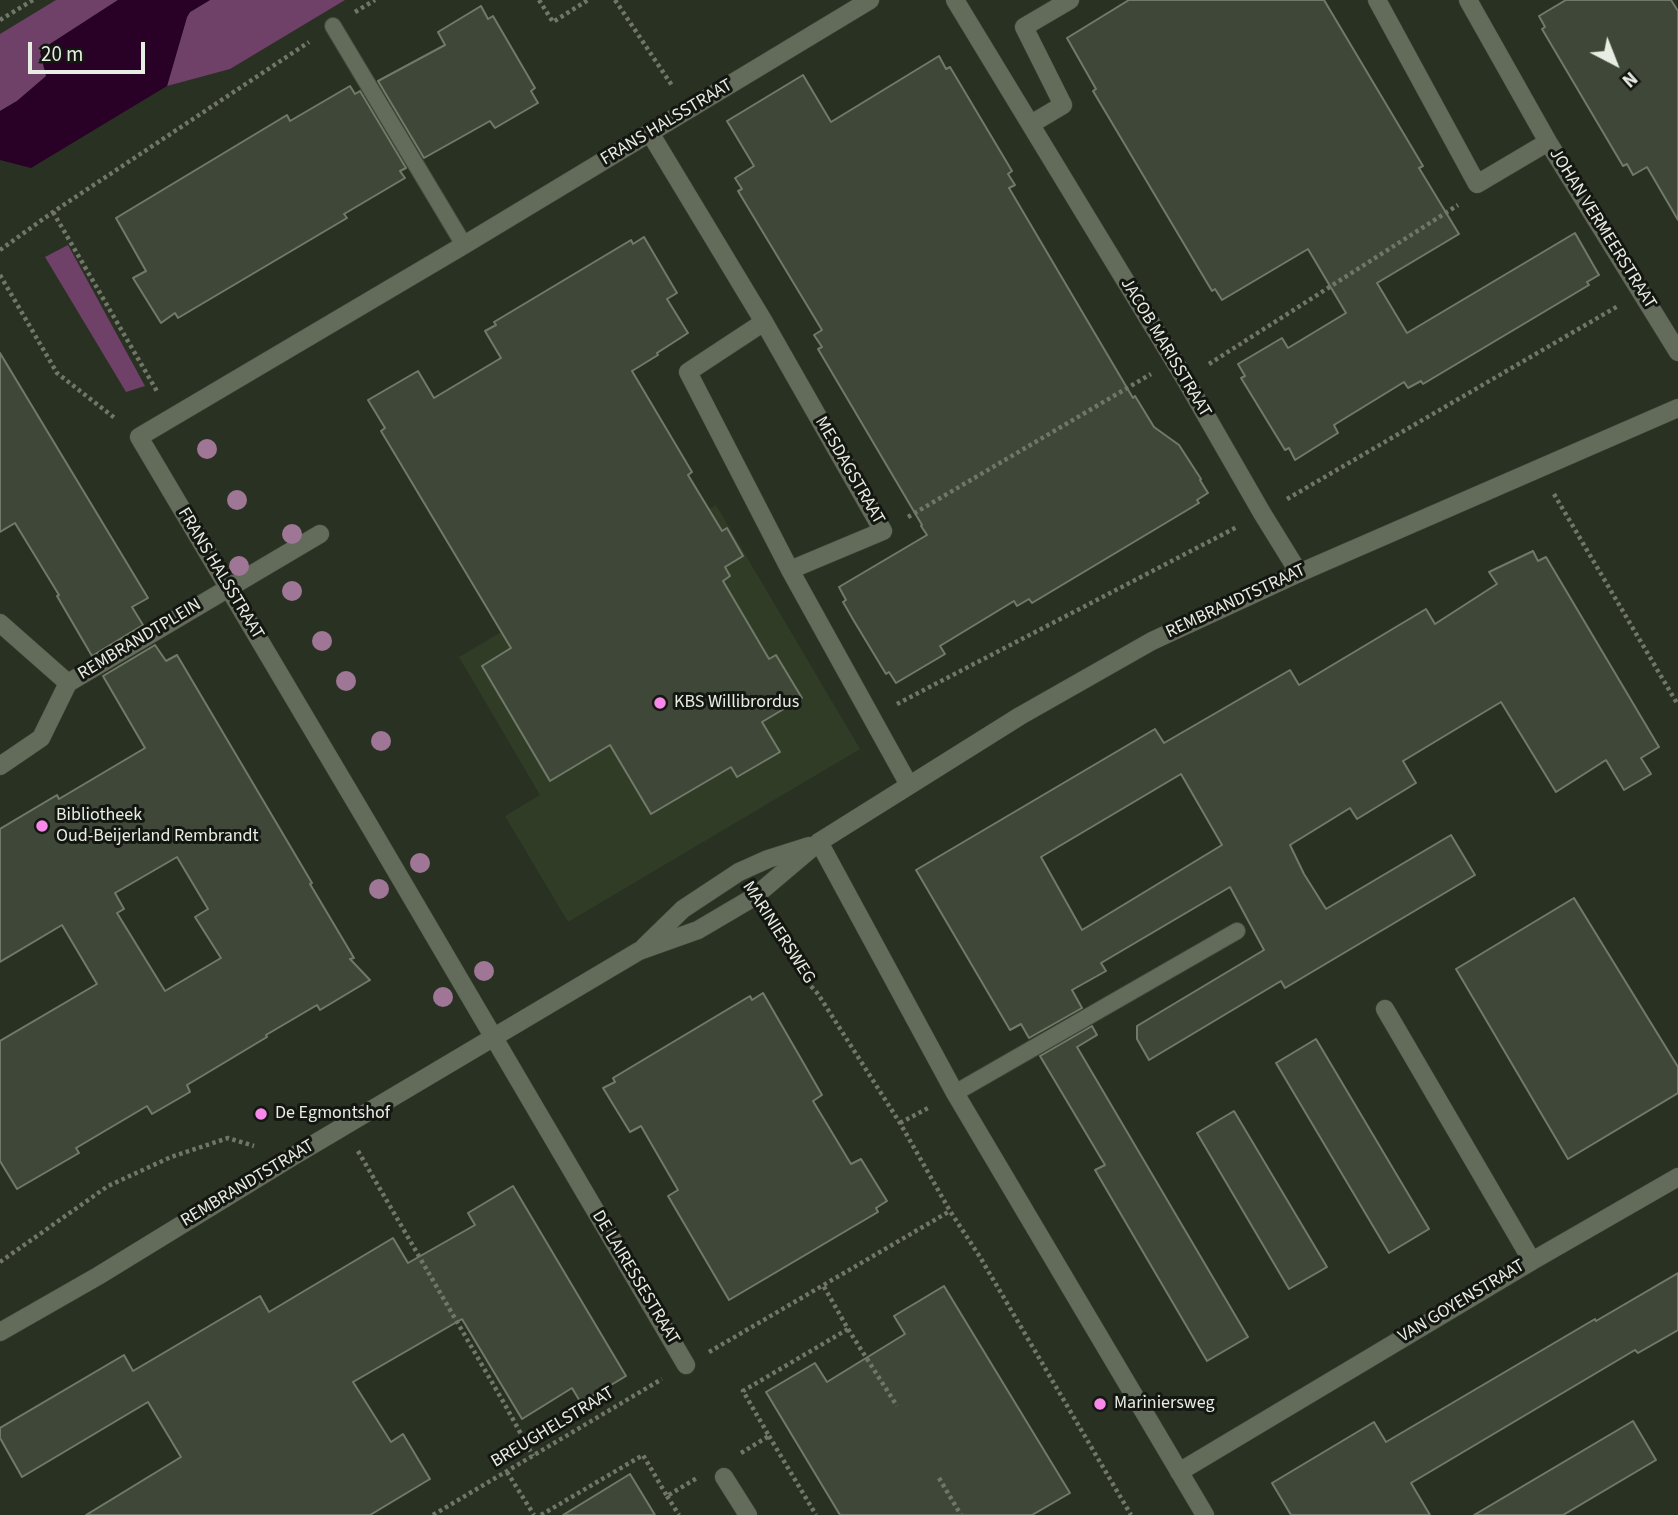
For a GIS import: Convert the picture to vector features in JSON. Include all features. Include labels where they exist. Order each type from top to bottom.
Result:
[{"type":"street","name":"FRANS HALSSTRAAT","points":[[493,1037],[139,437],[870,0]]},
{"type":"street","name":"JACOB MARISSTRAAT","points":[[955,0],[1185,379],[1299,573]]},
{"type":"street","points":[[1031,124],[1063,105],[1024,27],[1070,0]]},
{"type":"street","points":[[1377,0],[1477,184]]},
{"type":"street","name":"JOHAN VERMEERSTRAAT","points":[[1468,0],[1548,142],[1678,352]]},
{"type":"street","name":"MESDAGSTRAAT","points":[[650,133],[764,323],[883,531],[790,570]]},
{"type":"street","name":"JOHAN VERMEERSTRAAT","points":[[1477,184],[1548,142]]},
{"type":"street","points":[[764,323],[688,372],[790,570],[909,785]]},
{"type":"street","name":"REMBRANDTSTRAAT","points":[[0,1332],[99,1276],[292,1157],[639,950],[698,930],[754,897],[818,842],[1020,716],[1152,641],[1299,573],[1678,408]]},
{"type":"street","name":"REMBRANDTPLEIN","points":[[0,766],[41,738],[68,683],[320,534]]},
{"type":"street","name":"REMBRANDTPLEIN","points":[[0,623],[68,683]]},
{"type":"street","points":[[818,842],[955,1093],[1179,1472],[1198,1513]]},
{"type":"street","name":"REMBRANDTSTRAAT","points":[[639,950],[683,909],[739,872],[818,842]]},
{"type":"street","name":"VAN GOYENSTRAAT","points":[[1179,1472],[1531,1261],[1385,1009]]},
{"type":"street","name":"DE LAIRESSESTRAAT","points":[[493,1037],[686,1365]]},
{"type":"street","points":[[1531,1261],[1678,1177]]},
{"type":"street","points":[[716,1474],[748,1515]]},
{"type":"lane","points":[[333,26],[464,245]]},
{"type":"lane","points":[[955,1093],[1237,931]]},
{"type":"path","points":[[0,20],[33,0]]},
{"type":"path","points":[[0,250],[53,212],[375,0]]},
{"type":"path","points":[[539,0],[553,22],[588,0]]},
{"type":"path","points":[[615,0],[688,110]]},
{"type":"path","points":[[1185,379],[1465,201],[1477,184]]},
{"type":"path","points":[[53,212],[172,418]]},
{"type":"path","points":[[0,275],[57,373],[139,437]]},
{"type":"path","points":[[883,531],[1173,361]]},
{"type":"path","points":[[1539,468],[1678,705]]},
{"type":"path","name":"MARINIERSWEG","points":[[754,897],[800,974],[818,993],[900,1123],[1131,1515]]},
{"type":"path","points":[[344,1126],[533,1456]]},
{"type":"path","points":[[0,1262],[108,1186],[171,1157],[228,1138],[292,1157]]},
{"type":"path","name":"DE LAIRESSESTRAAT","points":[[686,1365],[950,1211]]},
{"type":"path","points":[[823,1285],[897,1406]]},
{"type":"path","points":[[816,1515],[743,1391],[848,1329]]},
{"type":"path","name":"BREUGHELSTRAAT","points":[[433,1515],[686,1365]]},
{"type":"path","points":[[738,1454],[769,1436]]},
{"type":"path","points":[[541,1515],[643,1455],[679,1515]]},
{"type":"path","points":[[507,1472],[534,1515]]},
{"type":"path","points":[[667,1496],[716,1474]]},
{"type":"path","points":[[939,1479],[961,1515]]},
{"type":"shaded area","points":[[56,0],[118,0],[41,52],[47,76],[17,101],[0,111],[0,34]]},
{"type":"shaded area","points":[[118,0],[210,0],[190,12],[187,17],[167,86],[31,168],[0,160],[0,111],[17,101],[46,76],[40,52]]},
{"type":"shaded area","points":[[210,0],[345,0],[230,69],[167,86],[187,17],[190,12]]},
{"type":"shaded area","points":[[68,245],[145,386],[126,392],[45,257]]},
{"type":"shaded area","name":"KBS Willibrordus","points":[[716,505],[860,749],[568,922],[505,816],[540,795],[459,657]]},
{"type":"building","points":[[1129,0],[1324,0],[1423,166],[1419,168],[1459,234],[1377,283],[1407,333],[1575,233],[1599,275],[1587,282],[1589,285],[1423,384],[1421,381],[1408,388],[1404,382],[1334,425],[1338,433],[1295,460],[1289,448],[1285,450],[1241,378],[1245,376],[1238,364],[1282,338],[1288,348],[1346,313],[1308,249],[1222,300],[1215,289],[1212,291],[1093,91],[1096,89],[1067,38]]},
{"type":"building","points":[[1566,0],[1671,0],[1678,11],[1678,220],[1647,167],[1633,175],[1627,164],[1623,166],[1542,29],[1545,27],[1539,16]]},
{"type":"building","points":[[481,6],[488,19],[493,16],[535,88],[531,91],[538,103],[495,128],[490,121],[424,158],[378,81],[445,45],[438,32]]},
{"type":"building","points":[[939,56],[946,69],[950,67],[1012,171],[1008,174],[1015,185],[1009,188],[1133,398],[1135,396],[1154,427],[1179,445],[1208,493],[1197,500],[1199,503],[1032,603],[1029,599],[1017,606],[1014,601],[940,646],[945,654],[896,683],[889,672],[886,674],[854,621],[843,602],[846,600],[839,587],[927,535],[818,349],[822,347],[814,335],[822,330],[738,191],[742,189],[735,178],[754,166],[727,121],[803,75],[831,122]]},
{"type":"building","points":[[350,86],[355,94],[360,91],[406,168],[400,171],[405,178],[344,214],[347,218],[178,318],[175,313],[161,323],[133,278],[146,271],[116,218],[287,115],[290,121]]},
{"type":"building","points":[[644,237],[677,293],[667,299],[688,333],[632,371],[692,472],[688,475],[722,531],[727,528],[743,556],[725,567],[730,576],[723,581],[769,659],[776,655],[802,698],[762,722],[780,752],[737,777],[731,767],[651,814],[610,745],[550,781],[482,666],[511,648],[381,431],[385,428],[368,400],[418,371],[434,398],[501,358],[485,331],[496,325],[494,322],[631,240],[633,244]]},
{"type":"building","points":[[0,353],[148,598],[132,607],[143,625],[92,656],[15,523],[0,532]]},
{"type":"building","points":[[1533,551],[1538,561],[1546,557],[1659,747],[1641,758],[1651,774],[1624,790],[1606,760],[1556,792],[1501,702],[1403,761],[1416,783],[1357,819],[1350,808],[1290,845],[1326,909],[1451,835],[1475,875],[1285,988],[1281,981],[1149,1060],[1137,1039],[1137,1026],[1264,950],[1230,887],[1101,963],[1106,971],[1072,990],[1082,1008],[1029,1038],[1021,1024],[1010,1030],[916,870],[1155,729],[1164,743],[1290,670],[1299,685],[1426,609],[1435,624],[1497,584],[1489,572]],"holes":[[[1181,774],[1222,845],[1082,930],[1041,857]]]},
{"type":"building","points":[[155,645],[166,661],[177,655],[312,883],[310,884],[354,958],[350,959],[370,980],[320,1010],[317,1005],[266,1035],[267,1037],[187,1085],[190,1092],[152,1114],[147,1106],[76,1148],[79,1153],[17,1189],[0,1161],[0,1041],[97,984],[62,925],[0,962],[0,829],[57,795],[59,799],[145,748],[103,676]],"holes":[[[177,857],[208,909],[195,917],[221,958],[165,991],[117,913],[124,909],[115,893]]]},
{"type":"building","points":[[1574,898],[1678,1067],[1678,1093],[1568,1159],[1456,969]]},
{"type":"building","points":[[763,993],[822,1095],[813,1101],[851,1164],[861,1159],[887,1201],[876,1208],[878,1212],[729,1300],[668,1196],[678,1190],[641,1126],[630,1132],[603,1088],[615,1082],[613,1078],[750,996],[752,1000]]},
{"type":"building","points":[[1092,1026],[1097,1035],[1077,1047],[1248,1337],[1207,1361],[1095,1170],[1105,1165],[1040,1056]]},
{"type":"building","points":[[1316,1039],[1429,1229],[1389,1253],[1276,1063]]},
{"type":"building","points":[[1234,1111],[1327,1267],[1289,1289],[1197,1133]]},
{"type":"building","points":[[513,1186],[626,1376],[581,1403],[572,1388],[522,1419],[462,1319],[353,1382],[391,1442],[403,1434],[430,1479],[370,1515],[86,1515],[181,1457],[148,1402],[22,1477],[0,1438],[0,1428],[124,1355],[133,1371],[260,1296],[269,1312],[393,1238],[408,1263],[475,1225],[468,1213]]},
{"type":"building","points":[[1678,1273],[1678,1330],[1638,1353],[1635,1350],[1411,1483],[1430,1515],[1291,1515],[1272,1483],[1374,1422],[1386,1442]]},
{"type":"building","points":[[944,1286],[1070,1493],[1032,1515],[840,1515],[766,1392],[815,1363],[827,1382],[905,1334],[894,1316]]},
{"type":"building","points":[[1633,1421],[1656,1460],[1563,1515],[1474,1515]]},
{"type":"building","points":[[630,1474],[655,1515],[563,1515]]},
{"type":"place","name":"KBS Willibrordus","points":[[660,703]]},
{"type":"place","name":"Bibliotheek Oud-Beijerland Rembrandt","points":[[42,826]]},
{"type":"place","name":"De Egmontshof","points":[[261,1114]]},
{"type":"place","name":"Mariniersweg","points":[[1100,1404]]}]
